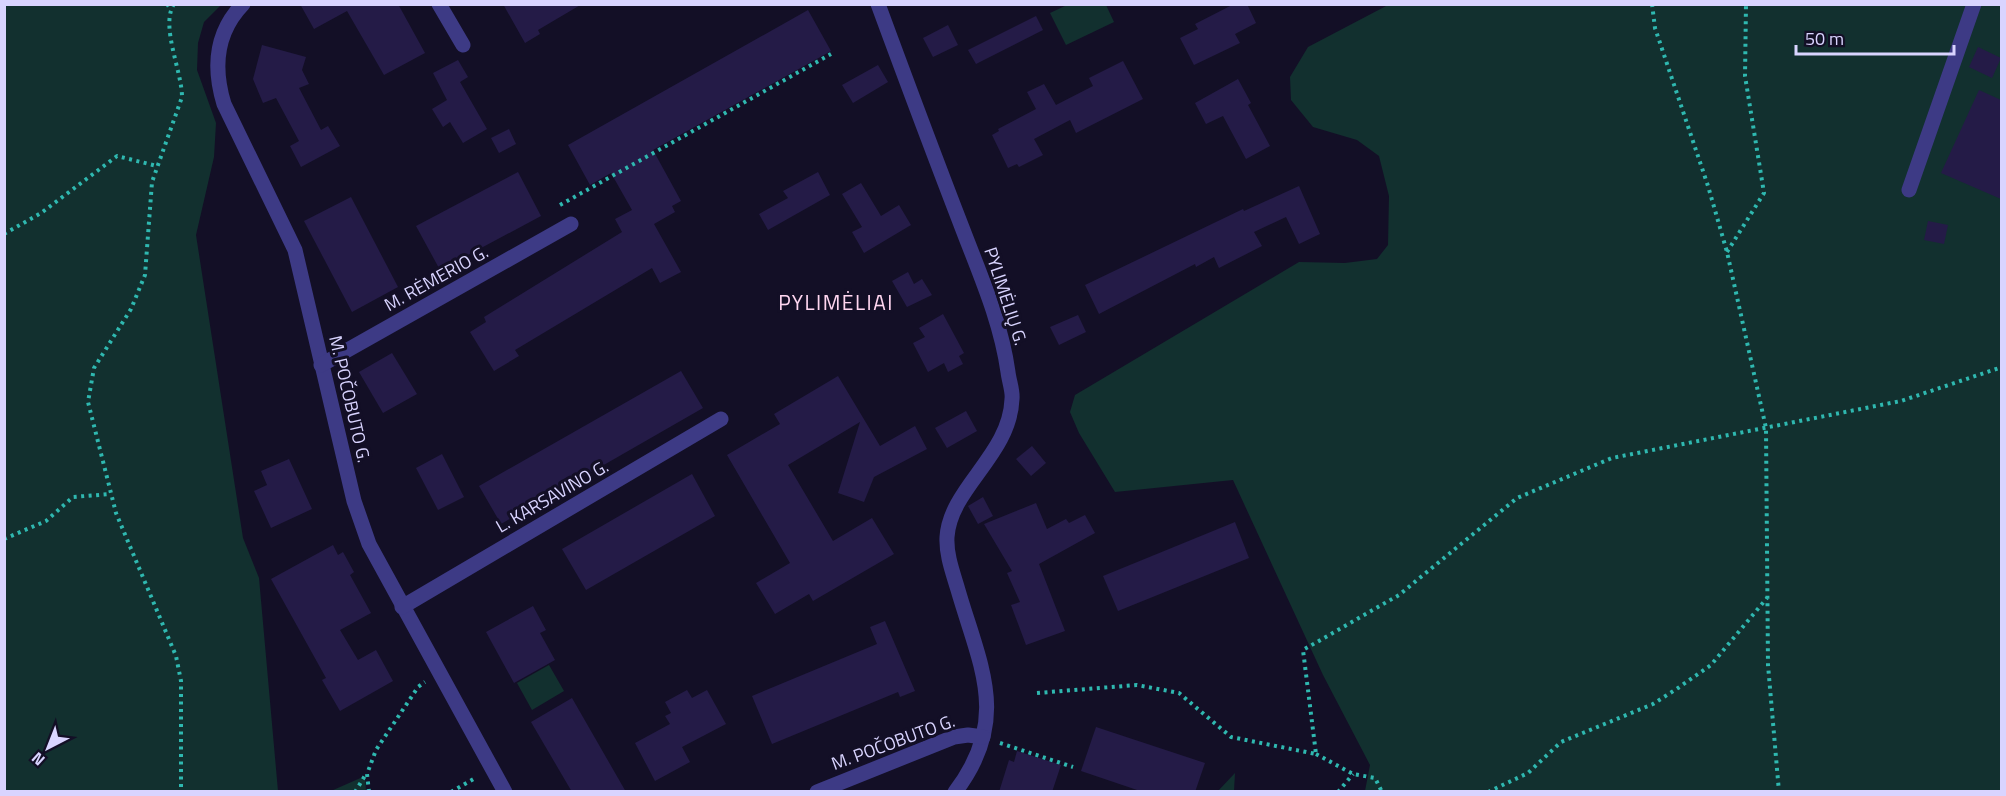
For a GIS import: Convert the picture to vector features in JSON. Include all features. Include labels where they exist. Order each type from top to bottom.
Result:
[{"type":"street","name":"M. POČOBUTO G.","points":[[243,4],[223,32],[216,68],[219,87],[224,104],[295,250],[354,501],[369,544],[505,792]]},
{"type":"street","points":[[439,4],[463,45]]},
{"type":"street","name":"PYLIMĖLIŲ G.","points":[[878,4],[996,317],[1012,399],[997,450],[961,499],[951,518],[947,536],[952,569],[984,669],[987,694],[983,737],[975,762],[956,792]]},
{"type":"street","points":[[1909,190],[1974,4]]},
{"type":"street","name":"M. RĖMERIO G.","points":[[321,365],[571,224]]},
{"type":"street","name":"L. KARSAVINO G.","points":[[402,607],[721,419]]},
{"type":"street","name":"M. POČOBUTO G.","points":[[817,792],[954,738],[968,735],[983,737]]},
{"type":"path","points":[[168,4],[171,10],[171,40],[182,84],[182,97],[152,183],[143,284],[131,309],[94,368],[88,402],[111,494],[130,549],[176,656],[181,681],[181,792]]},
{"type":"path","points":[[171,10],[174,4]]},
{"type":"path","points":[[1653,4],[1655,28],[1705,176],[1726,252],[1766,428],[1768,665],[1779,792]]},
{"type":"path","points":[[1726,252],[1764,193],[1745,76],[1746,4]]},
{"type":"path","points":[[560,205],[831,54]]},
{"type":"path","points":[[4,234],[40,213],[117,156],[157,166]]},
{"type":"path","points":[[1316,754],[1303,650],[1400,595],[1517,498],[1612,458],[1901,401],[2001,367]]},
{"type":"path","points":[[4,538],[46,521],[73,497],[111,494]]},
{"type":"path","points":[[1488,792],[1528,772],[1561,742],[1653,704],[1711,665],[1767,597]]},
{"type":"path","points":[[355,792],[367,774],[376,750],[418,687],[439,673]]},
{"type":"path","points":[[1036,693],[1137,685],[1179,693],[1231,738],[1316,754],[1353,774],[1375,778],[1382,792]]},
{"type":"path","points":[[983,737],[1073,767]]},
{"type":"path","points":[[451,792],[492,768]]},
{"type":"path","points":[[367,774],[369,792]]},
{"type":"path","points":[[1338,792],[1353,774]]},
{"type":"green space","points":[[4,5],[221,5],[204,22],[198,43],[197,70],[216,123],[214,157],[196,235],[243,538],[259,578],[278,791],[5,791]]},
{"type":"green space","points":[[1067,5],[1106,5],[1114,22],[1066,45],[1050,13]]},
{"type":"green space","points":[[1388,5],[2001,5],[2001,791],[1365,791],[1370,765],[1323,675],[1233,480],[1115,492],[1079,433],[1070,412],[1075,395],[1299,262],[1345,263],[1377,259],[1388,245],[1389,196],[1379,156],[1357,140],[1313,127],[1291,100],[1290,77],[1308,47]]},
{"type":"green space","points":[[549,665],[564,691],[532,710],[517,683]]},
{"type":"green space","points":[[1235,773],[1234,791],[1218,791]]},
{"type":"green space","points":[[365,776],[366,791],[331,791]]},
{"type":"building","points":[[300,4],[398,4],[425,53],[384,75],[347,11],[314,29]]},
{"type":"building","points":[[503,4],[582,4],[538,30],[540,34],[525,43]]},
{"type":"building","points":[[1234,4],[1247,4],[1256,23],[1235,34],[1240,43],[1194,65],[1180,38],[1198,29],[1195,24]]},
{"type":"building","points":[[808,10],[831,51],[653,150],[681,201],[672,206],[675,212],[654,224],[681,272],[660,283],[652,268],[515,350],[519,356],[494,371],[470,332],[486,322],[484,317],[622,232],[615,219],[632,210],[611,173],[590,185],[568,145]]},
{"type":"building","points":[[1036,16],[1043,30],[976,64],[968,50]]},
{"type":"building","points":[[948,25],[958,45],[933,57],[923,38]]},
{"type":"building","points":[[262,45],[306,57],[302,70],[309,84],[299,88],[321,130],[328,126],[340,146],[301,167],[290,146],[299,141],[276,98],[263,103],[253,79]]},
{"type":"building","points":[[1978,47],[2001,58],[1992,78],[1969,67]]},
{"type":"building","points":[[458,60],[468,77],[460,82],[487,129],[463,143],[450,122],[443,127],[432,109],[447,100],[433,73]]},
{"type":"building","points":[[1123,61],[1143,99],[1076,133],[1070,120],[1034,139],[1043,155],[1019,167],[1017,164],[1008,168],[992,135],[999,131],[998,129],[1036,109],[1027,92],[1044,84],[1056,105],[1093,86],[1089,78]]},
{"type":"building","points":[[878,65],[888,82],[853,103],[842,85]]},
{"type":"building","points":[[1238,79],[1251,103],[1248,105],[1270,146],[1246,159],[1223,116],[1206,124],[1195,103]]},
{"type":"building","points":[[1979,90],[2001,100],[2001,199],[1941,173]]},
{"type":"building","points":[[509,129],[516,144],[499,153],[491,138]]},
{"type":"building","points":[[518,172],[541,216],[440,270],[416,226]]},
{"type":"building","points":[[818,172],[830,195],[768,230],[759,214],[788,198],[783,191]]},
{"type":"building","points":[[861,183],[881,216],[899,205],[911,225],[864,253],[852,232],[862,227],[842,194]]},
{"type":"building","points":[[1299,186],[1320,234],[1299,244],[1286,217],[1254,232],[1262,246],[1219,268],[1214,257],[1196,267],[1195,264],[1099,314],[1085,285],[1243,209],[1244,211]]},
{"type":"building","points":[[351,197],[398,287],[352,312],[304,221]]},
{"type":"building","points":[[1928,221],[1948,225],[1944,244],[1924,240]]},
{"type":"building","points":[[908,272],[914,284],[922,279],[932,295],[907,307],[892,281]]},
{"type":"building","points":[[943,314],[964,353],[959,356],[963,364],[948,372],[944,363],[928,372],[913,343],[925,337],[919,328]]},
{"type":"building","points":[[1078,315],[1086,332],[1059,345],[1050,327]]},
{"type":"building","points":[[392,353],[417,394],[383,413],[359,372]]},
{"type":"building","points":[[681,371],[703,408],[501,524],[479,486]]},
{"type":"building","points":[[838,376],[880,446],[915,426],[927,449],[874,477],[864,502],[838,493],[860,422],[788,465],[833,541],[872,518],[894,554],[813,601],[809,594],[775,614],[756,583],[790,563],[727,455],[780,424],[774,414]]},
{"type":"building","points":[[966,411],[977,431],[947,448],[935,428]]},
{"type":"building","points":[[1032,446],[1046,463],[1031,476],[1016,459]]},
{"type":"building","points":[[442,454],[464,497],[438,510],[416,468]]},
{"type":"building","points":[[289,459],[312,509],[271,528],[254,491],[267,485],[261,471]]},
{"type":"building","points":[[692,474],[715,516],[586,590],[562,549]]},
{"type":"building","points":[[983,497],[993,516],[978,524],[968,506]]},
{"type":"building","points":[[1036,503],[1047,529],[1066,519],[1069,523],[1085,515],[1095,533],[1039,564],[1065,631],[1026,645],[1011,605],[1020,602],[1007,573],[1012,571],[984,524]]},
{"type":"building","points":[[1235,522],[1249,558],[1118,611],[1103,576]]},
{"type":"building","points":[[333,545],[338,555],[343,552],[354,572],[350,575],[371,613],[340,630],[358,660],[376,650],[393,681],[340,711],[322,680],[326,678],[271,579]]},
{"type":"building","points":[[533,606],[546,630],[540,633],[555,660],[514,683],[486,632]]},
{"type":"building","points":[[885,621],[915,691],[900,697],[898,692],[772,744],[752,696],[877,644],[870,627]]},
{"type":"building","points":[[687,690],[692,698],[707,690],[726,724],[682,747],[690,762],[655,781],[635,743],[670,724],[665,716],[671,713],[665,702]]},
{"type":"building","points":[[572,698],[626,792],[572,792],[531,722]]},
{"type":"building","points":[[1096,727],[1205,763],[1195,792],[1143,792],[1081,771]]},
{"type":"building","points":[[1017,751],[1061,765],[1052,792],[999,792],[1009,760],[1014,762]]},
{"type":"district","name":"PYLIMĖLIAI","points":[[836,302]]}]
